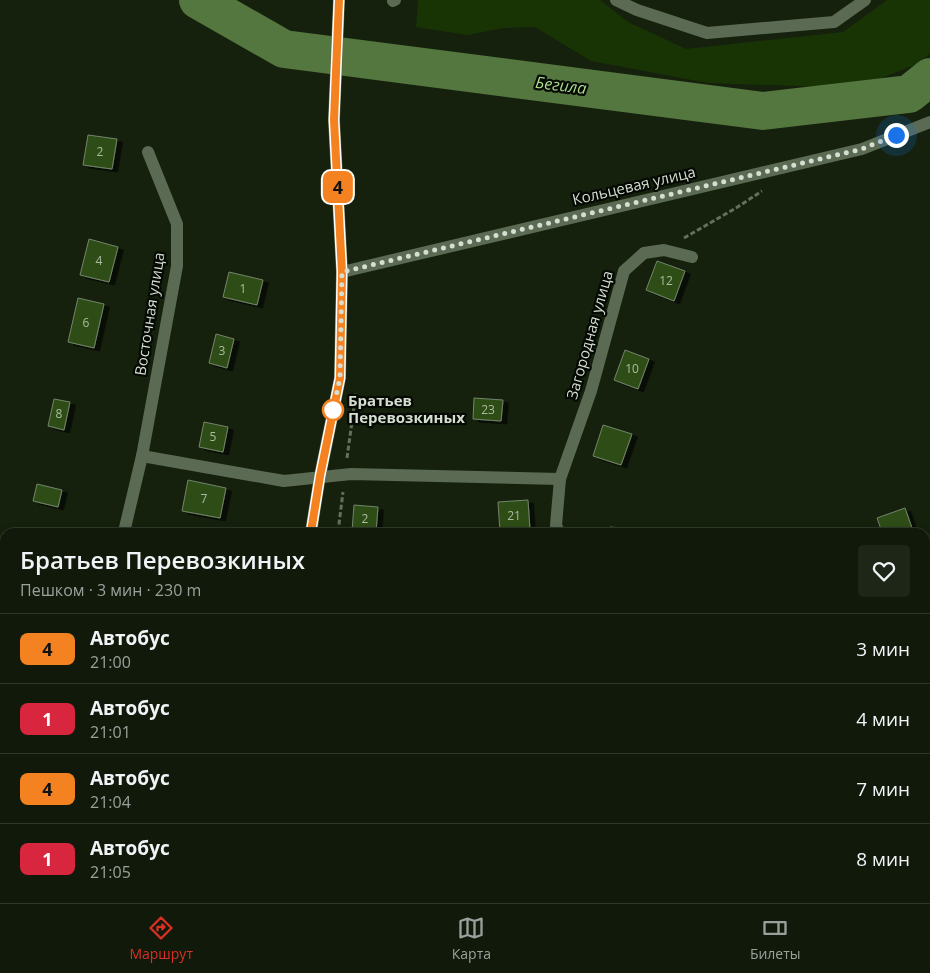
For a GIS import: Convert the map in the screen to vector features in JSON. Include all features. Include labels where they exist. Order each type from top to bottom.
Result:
[{"type":"street","points":[[616,0],[637,10],[707,33],[834,22],[865,0]]},
{"type":"street","points":[[312,528],[340,378],[342,272],[334,120],[339,3]]},
{"type":"street","name":"Кольцевая улица","points":[[342,272],[862,149],[930,122]]},
{"type":"street","name":"Восточная улица","points":[[125,528],[142,456],[176,266],[177,224],[148,152]]},
{"type":"street","name":"Загородная улица","points":[[557,528],[560,478],[591,391],[624,271],[644,252],[664,250],[692,257]]},
{"type":"street","points":[[142,456],[284,481],[351,474],[560,478]]},
{"type":"path","points":[[664,250],[736,208],[766,188]]},
{"type":"green space","points":[[418,0],[600,0],[628,22],[686,49],[843,32],[887,0],[930,0],[930,54],[914,65],[857,88],[708,83],[591,61],[535,27],[503,28],[468,35],[416,27]]},
{"type":"building","points":[[88,135],[117,139],[112,169],[83,165]]},
{"type":"building","points":[[89,239],[118,247],[109,282],[80,275]]},
{"type":"building","points":[[657,261],[685,271],[674,301],[646,290]]},
{"type":"building","points":[[229,272],[263,280],[257,305],[223,297]]},
{"type":"building","points":[[78,298],[104,304],[94,348],[68,342]]},
{"type":"building","points":[[216,334],[234,339],[227,368],[209,363]]},
{"type":"building","points":[[625,350],[649,359],[638,389],[614,380]]},
{"type":"building","points":[[474,398],[503,400],[501,421],[473,419]]},
{"type":"building","points":[[54,399],[70,402],[64,430],[48,426]]},
{"type":"building","points":[[204,422],[228,427],[223,452],[199,447]]},
{"type":"building","points":[[603,425],[632,434],[621,465],[593,456]]},
{"type":"building","points":[[188,480],[226,488],[220,518],[182,511]]},
{"type":"building","points":[[37,484],[62,490],[58,507],[33,501]]},
{"type":"building","points":[[528,500],[530,528],[500,528],[498,502]]},
{"type":"building","points":[[354,505],[378,507],[376,528],[352,528]]},
{"type":"building","points":[[905,508],[912,528],[881,528],[877,518]]},
{"type":"waterway","name":"Бегила","points":[[198,0],[284,49],[763,111],[909,94],[930,77]]},
{"type":"bus line","name":"4","points":[[312,528],[340,378],[342,272],[334,120],[339,0]]},
{"type":"place","name":"Братьев Перевозкиных","points":[[333,410]]},
{"type":"route","points":[[333,410],[340,378],[342,272],[862,149],[896,135]]}]
